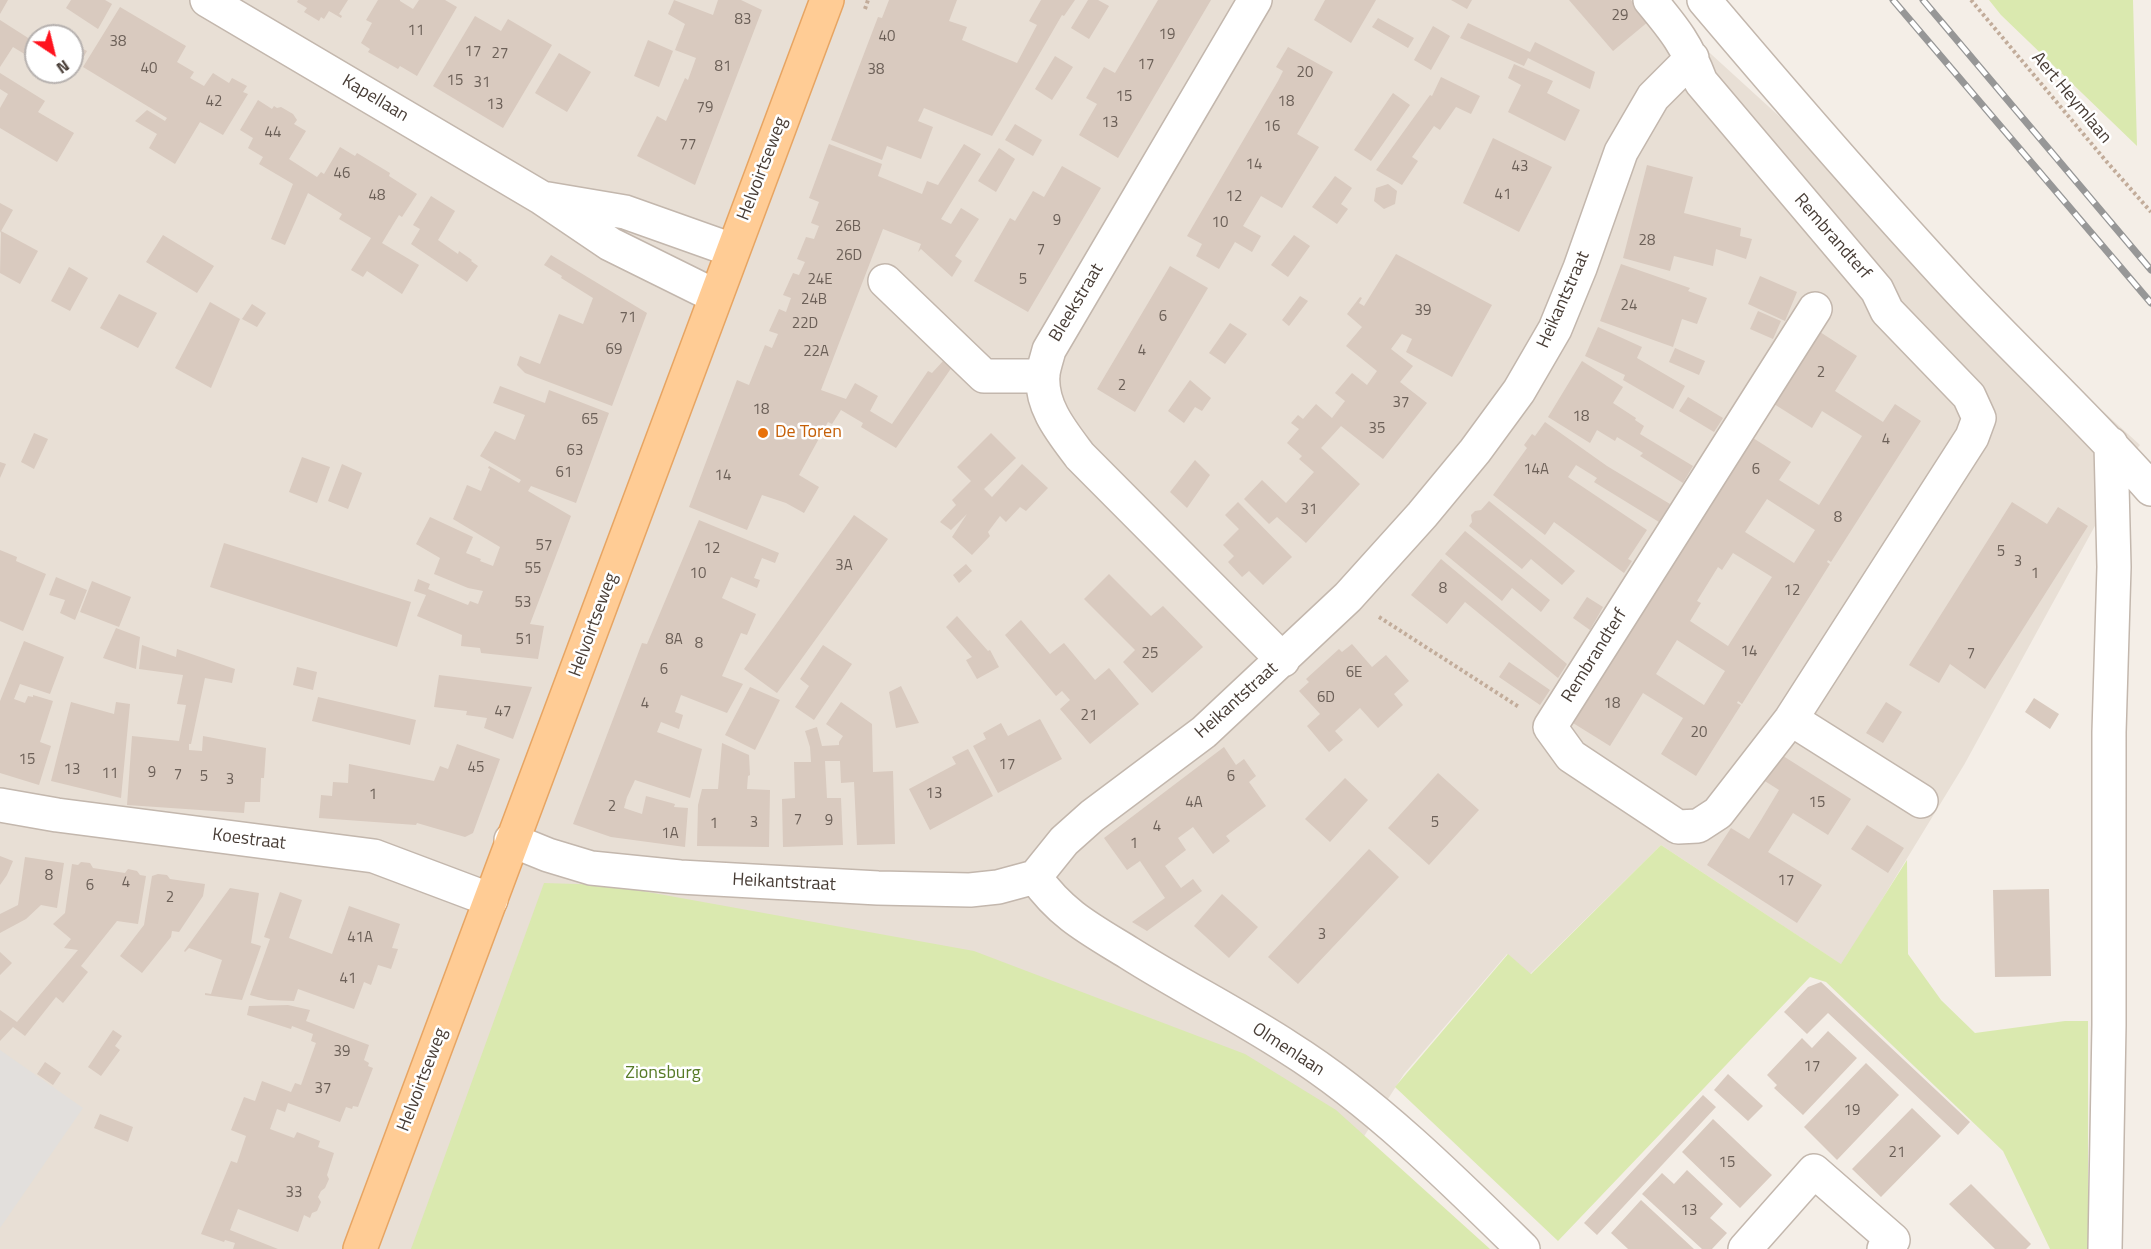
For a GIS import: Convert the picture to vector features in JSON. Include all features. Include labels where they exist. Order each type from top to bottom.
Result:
[{"type":"main road","name":"Helvoirtseweg","points":[[360,1249],[491,900],[511,840],[558,723],[732,250],[827,0]]},
{"type":"street","name":"Kapellaan","points":[[207,0],[542,198],[610,244],[715,296]]},
{"type":"street","name":"Bleekstraat","points":[[1255,0],[1049,350],[1043,375],[1047,405],[1059,430],[1080,456],[1283,660]]},
{"type":"street","points":[[1650,0],[1678,33],[1692,58]]},
{"type":"street","points":[[1704,0],[1958,288],[2111,444],[2151,489]]},
{"type":"street","name":"Heikantstraat","points":[[511,840],[548,855],[591,868],[680,877],[878,888],[970,890],[998,887],[1035,877],[1064,841],[1092,816],[1204,732],[1283,660],[1348,597],[1422,515],[1475,451],[1519,391],[1555,329],[1580,268],[1621,152],[1653,97],[1692,58]]},
{"type":"street","name":"Rembrandterf","points":[[1692,58],[1701,82],[1877,290],[1887,311],[1969,396],[1979,418],[1972,437],[1791,719],[1718,813],[1698,826],[1678,827],[1571,756],[1550,727],[1815,309]]},
{"type":"street","name":"Kapellaan","points":[[542,198],[625,212],[732,250]]},
{"type":"street","points":[[885,281],[984,376],[1043,375]]},
{"type":"street","points":[[2105,1249],[2109,1025],[2109,732],[2114,567],[2111,444]]},
{"type":"street","points":[[1791,719],[1921,801]]},
{"type":"street","name":"Koestraat","points":[[0,805],[57,815],[374,856],[491,900]]},
{"type":"street","name":"Olmenlaan","points":[[1035,877],[1048,896],[1064,912],[1164,976],[1290,1048],[1340,1084],[1403,1136],[1523,1249]]},
{"type":"street","points":[[1744,1249],[1814,1171],[1893,1240],[1884,1249]]},
{"type":"path","name":"Aert Heymlaan","points":[[1971,0],[2151,212]]},
{"type":"path","points":[[1348,597],[1550,727]]},
{"type":"shaded area","points":[[0,0],[1661,0],[1689,34],[2140,445],[2113,478],[2096,524],[1964,765],[1842,965],[1661,845],[1530,974],[1507,954],[1404,1074],[1361,1141],[422,1249],[0,1249]]},
{"type":"shaded area","points":[[0,1050],[83,1108],[0,1228]]},
{"type":"green space","points":[[1989,0],[2133,0],[2137,146],[2001,15]]},
{"type":"green space","points":[[1661,845],[1841,964],[1907,860],[1908,954],[1941,1000],[1975,1033],[2065,1021],[2088,1021],[2088,1249],[2050,1249],[2003,1151],[1826,982],[1810,977],[1558,1241],[1395,1087],[1508,954],[1531,974]]},
{"type":"green space","name":"Zionsburg","points":[[544,883],[609,885],[974,951],[1245,1054],[1336,1110],[1490,1249],[411,1249]]},
{"type":"building","points":[[0,0],[8,0],[0,14]]},
{"type":"building","points":[[71,0],[105,0],[112,4],[98,29],[66,8]]},
{"type":"building","points":[[298,0],[348,0],[339,14],[341,18],[329,11],[324,19],[321,17],[319,21],[304,12],[307,8],[297,2]]},
{"type":"building","points":[[378,0],[400,0],[413,9],[419,0],[445,0],[457,7],[417,76],[400,66],[398,69],[368,52],[370,49],[361,43],[372,23],[366,20]]},
{"type":"building","points":[[674,0],[713,15],[718,0],[741,0],[762,10],[695,185],[637,156],[657,116],[666,121],[685,78],[688,80],[696,58],[675,50],[685,24],[668,14]]},
{"type":"building","points":[[889,0],[957,0],[949,21],[967,27],[962,40],[1017,63],[1037,25],[1029,21],[1041,0],[1075,0],[1064,16],[1062,15],[992,136],[924,108],[918,121],[933,127],[921,159],[887,146],[882,160],[831,140],[878,17],[882,18]]},
{"type":"building","points":[[1088,0],[1098,0],[1109,6],[1089,39],[1071,28]]},
{"type":"building","points":[[1158,0],[1211,0],[1118,158],[1079,135],[1097,104],[1086,98],[1104,67],[1115,73]]},
{"type":"building","points":[[1325,0],[1376,0],[1351,43],[1314,20]]},
{"type":"building","points":[[1451,0],[1472,0],[1467,9]]},
{"type":"building","points":[[1569,0],[1631,0],[1649,21],[1613,51]]},
{"type":"building","points":[[120,7],[186,46],[177,62],[194,72],[190,78],[204,86],[213,73],[229,83],[232,78],[247,86],[243,92],[248,94],[223,135],[200,122],[175,164],[149,148],[157,134],[135,121],[147,110],[165,121],[167,118],[84,68]]},
{"type":"building","points":[[475,16],[501,31],[508,19],[552,45],[503,128],[433,86]]},
{"type":"building","points":[[1378,18],[1414,38],[1408,48],[1372,27]]},
{"type":"building","points":[[0,20],[24,35],[24,54],[13,47],[0,67]]},
{"type":"building","points":[[1468,23],[1530,52],[1535,42],[1595,72],[1590,89],[1528,58],[1524,66],[1460,38]]},
{"type":"building","points":[[1433,26],[1450,36],[1431,70],[1414,60]]},
{"type":"building","points":[[648,40],[673,51],[659,87],[634,76]]},
{"type":"building","points":[[1288,47],[1333,72],[1297,134],[1319,147],[1282,208],[1261,196],[1243,226],[1261,236],[1252,252],[1235,242],[1219,269],[1196,256],[1202,244],[1187,236],[1278,81],[1283,71],[1276,67]]},
{"type":"building","points":[[559,53],[591,72],[567,112],[535,93]]},
{"type":"building","points":[[1055,56],[1073,67],[1052,100],[1035,89]]},
{"type":"building","points":[[1514,64],[1553,81],[1547,93],[1580,110],[1565,141],[1508,112],[1521,85],[1508,78]]},
{"type":"building","points":[[0,73],[45,101],[38,112],[74,133],[57,162],[0,128],[0,108],[8,94],[0,89]]},
{"type":"building","points":[[1441,77],[1480,96],[1471,114],[1456,107],[1440,130],[1434,126],[1412,157],[1418,161],[1402,185],[1376,170],[1430,95],[1432,96]]},
{"type":"building","points":[[1393,93],[1410,105],[1371,161],[1354,150]]},
{"type":"building","points":[[258,100],[272,109],[274,106],[281,107],[293,114],[297,120],[294,124],[306,131],[289,159],[317,177],[321,172],[324,174],[340,147],[355,156],[357,153],[390,173],[389,176],[417,194],[402,217],[399,215],[382,243],[419,265],[402,294],[367,271],[363,277],[351,270],[371,238],[339,219],[342,214],[308,193],[285,245],[271,239],[293,184],[259,164],[263,157],[248,148],[253,138],[240,130]]},
{"type":"building","points":[[1015,124],[1042,140],[1033,156],[1005,140]]},
{"type":"building","points":[[1493,138],[1552,167],[1519,232],[1463,203]]},
{"type":"building","points":[[829,144],[882,164],[878,176],[922,194],[927,181],[938,185],[964,144],[981,154],[941,219],[951,224],[961,208],[979,219],[955,256],[962,261],[952,277],[921,249],[918,252],[921,244],[883,229],[821,390],[846,399],[855,383],[878,396],[870,411],[892,424],[928,371],[932,373],[944,360],[952,367],[896,448],[861,427],[863,423],[841,410],[832,424],[828,422],[799,475],[819,487],[804,513],[786,503],[762,495],[747,530],[689,507],[737,380],[749,385],[765,345],[772,348],[778,334],[769,331],[779,309],[786,312],[791,298],[783,295],[793,273],[799,275],[805,262],[797,259],[806,237],[814,239],[819,226],[811,223],[819,202],[809,198]]},
{"type":"building","points":[[999,148],[1015,159],[996,192],[978,181]]},
{"type":"building","points":[[1647,165],[1693,177],[1684,213],[1741,228],[1740,236],[1752,239],[1746,259],[1716,249],[1713,266],[1674,256],[1670,271],[1623,258]]},
{"type":"building","points":[[1062,166],[1101,188],[1028,312],[974,281],[1010,218],[1015,221],[1033,191],[1044,197]]},
{"type":"building","points":[[1335,176],[1352,188],[1341,204],[1348,209],[1337,224],[1312,207]]},
{"type":"building","points":[[1388,184],[1397,191],[1395,204],[1384,209],[1374,201],[1376,188]]},
{"type":"building","points":[[431,196],[455,211],[438,240],[458,254],[459,251],[478,266],[467,282],[411,244],[420,229],[413,225]]},
{"type":"building","points":[[0,203],[13,210],[0,233]]},
{"type":"building","points":[[1,231],[38,251],[20,284],[0,273]]},
{"type":"building","points":[[163,235],[214,266],[197,293],[146,262]]},
{"type":"building","points":[[1294,235],[1310,246],[1288,277],[1271,265]]},
{"type":"building","points":[[1396,254],[1492,305],[1452,377],[1406,352],[1412,339],[1402,334],[1391,349],[1413,366],[1400,382],[1427,403],[1383,459],[1341,426],[1321,448],[1360,484],[1306,543],[1277,517],[1269,524],[1244,499],[1262,480],[1286,503],[1314,472],[1299,459],[1302,456],[1287,443],[1299,429],[1291,423],[1298,415],[1303,419],[1316,404],[1332,418],[1345,401],[1335,393],[1352,373],[1367,385],[1377,371],[1346,346],[1362,327],[1347,314],[1360,297],[1362,298],[1359,303],[1364,306]]},
{"type":"building","points":[[551,255],[647,313],[612,406],[525,373],[517,365],[520,356],[540,364],[559,314],[583,324],[593,298],[544,265]]},
{"type":"building","points":[[1621,264],[1690,288],[1688,291],[1707,298],[1697,324],[1682,319],[1673,347],[1600,321]]},
{"type":"building","points":[[1170,266],[1208,288],[1135,412],[1097,389]]},
{"type":"building","points":[[69,267],[88,278],[70,311],[51,301]]},
{"type":"building","points":[[1760,276],[1797,292],[1785,321],[1748,304]]},
{"type":"building","points":[[119,294],[157,313],[138,348],[100,328]]},
{"type":"building","points":[[1300,296],[1308,301],[1289,326],[1282,320]]},
{"type":"building","points":[[210,302],[240,319],[211,388],[175,368]]},
{"type":"building","points":[[252,304],[266,313],[257,327],[242,319]]},
{"type":"building","points":[[1758,311],[1781,321],[1773,339],[1750,329]]},
{"type":"building","points":[[1230,323],[1247,334],[1225,364],[1209,353]]},
{"type":"building","points":[[1598,327],[1642,347],[1637,358],[1685,386],[1673,409],[1623,380],[1625,375],[1585,356]]},
{"type":"building","points":[[1820,332],[1857,356],[1835,391],[1883,422],[1895,404],[1921,421],[1831,562],[1828,560],[1830,564],[1742,704],[1738,701],[1737,703],[1741,705],[1696,776],[1661,754],[1683,718],[1643,693],[1610,746],[1573,723],[1753,438],[1791,462],[1779,480],[1819,505],[1862,436],[1822,411],[1812,428],[1774,404]],"holes":[[[1767,499],[1815,530],[1794,563],[1745,532]],[[1733,553],[1772,577],[1728,646],[1690,621],[1701,603],[1697,601],[1718,567],[1722,570]],[[1677,640],[1725,671],[1704,705],[1656,674]]]},
{"type":"building","points":[[1675,348],[1705,361],[1699,375],[1669,362]]},
{"type":"building","points":[[1582,361],[1623,387],[1613,403],[1644,426],[1640,434],[1693,466],[1683,483],[1640,456],[1643,453],[1617,437],[1615,441],[1597,430],[1590,443],[1548,417]]},
{"type":"building","points":[[1190,380],[1211,398],[1202,411],[1195,407],[1184,423],[1168,411]]},
{"type":"building","points":[[500,386],[545,403],[549,390],[609,413],[576,503],[531,486],[528,491],[571,516],[530,624],[544,626],[538,659],[481,653],[480,648],[461,646],[462,635],[417,616],[426,595],[414,591],[418,579],[430,584],[428,589],[468,605],[470,601],[478,604],[483,591],[468,588],[434,574],[440,558],[416,544],[430,517],[473,537],[466,553],[481,559],[480,561],[493,566],[500,547],[453,519],[467,485],[481,491],[490,469],[489,466],[519,483],[521,480],[480,456],[495,431],[515,440],[525,415],[493,403]]},
{"type":"building","points":[[1688,397],[1723,418],[1714,432],[1679,411]]},
{"type":"building","points":[[1545,422],[1607,466],[1670,504],[1659,522],[1594,482],[1597,478],[1576,465],[1568,477],[1647,530],[1628,559],[1632,561],[1624,573],[1554,522],[1545,535],[1493,495],[1527,448],[1524,445],[1532,434],[1535,436]]},
{"type":"building","points":[[34,433],[48,439],[34,469],[21,462]]},
{"type":"building","points":[[991,433],[1016,458],[984,489],[992,497],[1022,464],[1048,488],[1026,511],[1020,507],[1006,522],[1000,516],[988,532],[990,536],[972,555],[952,537],[967,514],[951,530],[940,522],[956,505],[952,500],[971,481],[957,467]]},
{"type":"building","points":[[302,457],[330,467],[317,503],[289,492]]},
{"type":"building","points":[[1195,460],[1210,475],[1187,508],[1170,492]]},
{"type":"building","points":[[0,462],[6,464],[0,478]]},
{"type":"building","points":[[342,464],[362,473],[348,509],[328,501]]},
{"type":"building","points":[[1489,501],[1575,571],[1562,585],[1531,559],[1522,569],[1469,526],[1472,522],[1471,515],[1481,510]]},
{"type":"building","points":[[1238,502],[1292,557],[1263,585],[1249,571],[1242,577],[1228,562],[1234,556],[1223,545],[1239,529],[1225,515]]},
{"type":"building","points":[[2012,502],[2047,524],[2058,507],[2088,526],[1985,689],[1950,664],[1939,683],[1909,665]]},
{"type":"building","points":[[854,515],[888,539],[777,693],[744,669]]},
{"type":"building","points":[[699,520],[779,553],[775,563],[762,558],[754,578],[760,580],[757,588],[731,577],[722,598],[756,614],[747,635],[741,633],[722,676],[743,684],[727,713],[681,695],[675,712],[683,715],[679,729],[661,722],[657,732],[702,749],[690,798],[635,780],[627,797],[624,808],[642,814],[646,796],[675,804],[674,807],[688,808],[685,847],[611,837],[573,824],[642,643],[647,644]]},
{"type":"building","points":[[1465,531],[1550,600],[1541,612],[1512,588],[1502,601],[1445,554]]},
{"type":"building","points":[[224,543],[411,602],[397,647],[210,587]]},
{"type":"building","points":[[0,550],[17,557],[16,561],[46,574],[23,631],[0,621]]},
{"type":"building","points":[[1441,559],[1567,664],[1558,678],[1465,602],[1447,624],[1411,595]]},
{"type":"building","points":[[966,564],[972,571],[959,583],[953,575]]},
{"type":"building","points":[[1109,574],[1151,616],[1163,606],[1203,647],[1152,693],[1123,662],[1135,650],[1084,599]]},
{"type":"building","points":[[56,577],[87,590],[75,620],[60,613],[65,600],[49,595]]},
{"type":"building","points":[[92,581],[131,597],[119,627],[80,612]]},
{"type":"building","points":[[1587,597],[1603,607],[1590,630],[1573,618]]},
{"type":"building","points":[[957,616],[988,651],[990,650],[999,667],[977,679],[966,660],[972,657],[946,627]]},
{"type":"building","points":[[1021,620],[1050,654],[1064,643],[1095,680],[1109,668],[1139,704],[1090,744],[1060,709],[1070,700],[1062,691],[1056,696],[1005,635]]},
{"type":"building","points":[[116,628],[140,637],[136,669],[103,658]]},
{"type":"building","points":[[24,641],[64,657],[50,694],[20,684],[14,699],[25,703],[28,696],[33,697],[33,695],[53,701],[40,742],[51,746],[39,785],[0,773],[0,701]]},
{"type":"building","points":[[1352,644],[1372,667],[1386,655],[1409,681],[1394,694],[1403,705],[1378,728],[1360,708],[1335,731],[1343,740],[1329,752],[1307,726],[1320,714],[1299,691],[1309,682],[1306,679],[1339,649],[1342,652]]},
{"type":"building","points":[[142,645],[176,657],[177,649],[235,669],[232,683],[205,678],[189,750],[202,751],[203,736],[266,748],[260,802],[245,802],[244,813],[127,805],[132,736],[179,741],[186,705],[177,704],[183,675],[139,669]]},
{"type":"building","points":[[823,645],[852,664],[814,720],[795,707],[809,686],[800,679]]},
{"type":"building","points":[[1509,662],[1550,690],[1540,705],[1499,677]]},
{"type":"building","points":[[297,667],[317,672],[313,690],[293,685]]},
{"type":"building","points":[[439,675],[532,687],[513,739],[484,728],[487,718],[466,715],[467,711],[434,707]]},
{"type":"building","points":[[901,686],[919,723],[896,728],[889,692]]},
{"type":"building","points":[[750,687],[780,700],[755,750],[725,735]]},
{"type":"building","points":[[318,697],[416,720],[410,745],[312,721]]},
{"type":"building","points":[[2034,698],[2059,714],[2050,729],[2025,712]]},
{"type":"building","points":[[71,702],[114,714],[116,702],[130,704],[121,798],[51,781]]},
{"type":"building","points":[[841,702],[872,724],[873,772],[893,771],[895,844],[857,845],[854,782],[841,783],[840,761],[825,761],[827,798],[841,798],[843,845],[783,847],[782,799],[795,798],[794,762],[811,762],[810,747],[805,731],[817,727],[822,746],[839,745],[843,736],[826,724]]},
{"type":"building","points":[[1886,702],[1902,712],[1883,743],[1866,733]]},
{"type":"building","points":[[1040,719],[1062,759],[998,793],[973,746],[986,739],[983,733],[1001,723],[1008,736]]},
{"type":"building","points":[[722,743],[749,755],[750,775],[747,789],[770,790],[769,847],[697,846],[698,805],[702,789],[718,789]]},
{"type":"building","points":[[457,744],[500,759],[473,833],[465,837],[417,823],[416,825],[319,818],[321,795],[332,796],[333,782],[348,783],[349,764],[434,781],[440,766],[448,769]]},
{"type":"building","points":[[1224,747],[1236,765],[1244,759],[1256,776],[1249,782],[1266,806],[1226,836],[1230,841],[1213,854],[1193,827],[1178,838],[1186,850],[1165,866],[1181,888],[1193,879],[1202,891],[1147,931],[1132,922],[1165,898],[1140,861],[1127,870],[1104,838]]},
{"type":"building","points":[[968,749],[993,796],[930,830],[909,789],[956,764],[952,757]]},
{"type":"building","points":[[1780,754],[1851,799],[1828,835],[1793,813],[1768,852],[1822,885],[1797,923],[1707,865],[1731,828],[1749,839],[1779,790],[1760,778]]},
{"type":"building","points":[[1438,773],[1479,810],[1429,865],[1388,828]]},
{"type":"building","points":[[1345,778],[1368,800],[1330,842],[1305,819]]},
{"type":"building","points":[[1867,825],[1904,848],[1888,873],[1851,849]]},
{"type":"building","points":[[1369,849],[1399,877],[1298,984],[1268,957]]},
{"type":"building","points":[[0,856],[13,861],[0,885]]},
{"type":"building","points":[[25,857],[64,863],[57,908],[41,905],[26,919],[0,933],[0,914],[18,905]]},
{"type":"building","points":[[81,862],[90,863],[93,868],[125,873],[128,869],[146,876],[138,924],[117,921],[81,966],[88,972],[63,1003],[56,997],[25,1036],[13,1027],[0,1041],[0,1010],[17,1022],[78,950],[64,948],[71,939],[53,924],[65,913],[72,864],[78,865]]},
{"type":"building","points":[[167,875],[170,879],[205,884],[203,896],[179,932],[172,931],[171,937],[142,973],[120,956],[144,925],[152,876]]},
{"type":"building","points":[[230,888],[259,893],[251,943],[261,946],[242,1000],[205,995],[205,993],[211,994],[222,960],[189,948],[184,951]]},
{"type":"building","points":[[2049,889],[2051,976],[1995,977],[1993,890]]},
{"type":"building","points":[[280,892],[302,900],[289,938],[332,954],[349,906],[400,924],[392,948],[398,949],[391,969],[378,965],[371,985],[364,982],[354,1009],[298,989],[294,1001],[268,1000],[250,995],[270,939],[264,937]]},
{"type":"building","points":[[1222,894],[1258,927],[1229,958],[1194,926]]},
{"type":"building","points":[[0,952],[12,963],[0,975]]},
{"type":"building","points":[[1821,982],[1970,1122],[1958,1135],[1828,1013],[1807,1034],[1784,1012],[1808,987]]},
{"type":"building","points":[[288,1005],[310,1010],[306,1021],[369,1045],[364,1060],[369,1063],[368,1066],[373,1068],[358,1107],[353,1106],[352,1109],[346,1107],[340,1122],[288,1103],[285,1112],[277,1109],[270,1129],[294,1138],[297,1132],[320,1141],[318,1147],[334,1153],[327,1175],[329,1179],[318,1197],[321,1202],[317,1211],[312,1213],[310,1218],[304,1215],[298,1232],[238,1209],[230,1230],[278,1249],[233,1249],[235,1243],[225,1240],[224,1242],[201,1234],[231,1161],[237,1163],[246,1136],[231,1130],[244,1097],[255,1101],[262,1081],[291,1092],[295,1083],[301,1085],[316,1043],[311,1041],[313,1034],[292,1026],[291,1029],[247,1015],[249,1006]]},
{"type":"building","points":[[113,1030],[122,1036],[115,1046],[120,1050],[101,1076],[88,1067]]},
{"type":"building","points":[[1828,1031],[1857,1058],[1803,1115],[1774,1088],[1777,1085],[1767,1075],[1802,1038],[1812,1048]]},
{"type":"building","points":[[45,1062],[61,1073],[53,1085],[37,1074]]},
{"type":"building","points":[[1866,1063],[1899,1095],[1837,1160],[1804,1127]]},
{"type":"building","points":[[1728,1074],[1763,1106],[1748,1121],[1714,1090]]},
{"type":"building","points":[[1703,1095],[1716,1107],[1597,1235],[1584,1223]]},
{"type":"building","points":[[1912,1108],[1941,1136],[1881,1197],[1852,1169]]},
{"type":"building","points":[[100,1114],[133,1127],[128,1142],[94,1128]]},
{"type":"building","points":[[1713,1119],[1772,1175],[1740,1208],[1682,1152]]},
{"type":"building","points":[[1687,1170],[1723,1204],[1710,1218],[1727,1233],[1712,1249],[1702,1249],[1642,1194],[1662,1173],[1674,1184]]},
{"type":"building","points":[[1971,1184],[2031,1244],[2026,1249],[1995,1249],[1949,1204]]},
{"type":"building","points":[[1641,1200],[1694,1249],[1628,1249],[1611,1233]]},
{"type":"railway","points":[[1893,0],[2151,303]]},
{"type":"railway","points":[[1923,0],[2151,270]]},
{"type":"place","name":"De Toren","points":[[763,433]]}]
